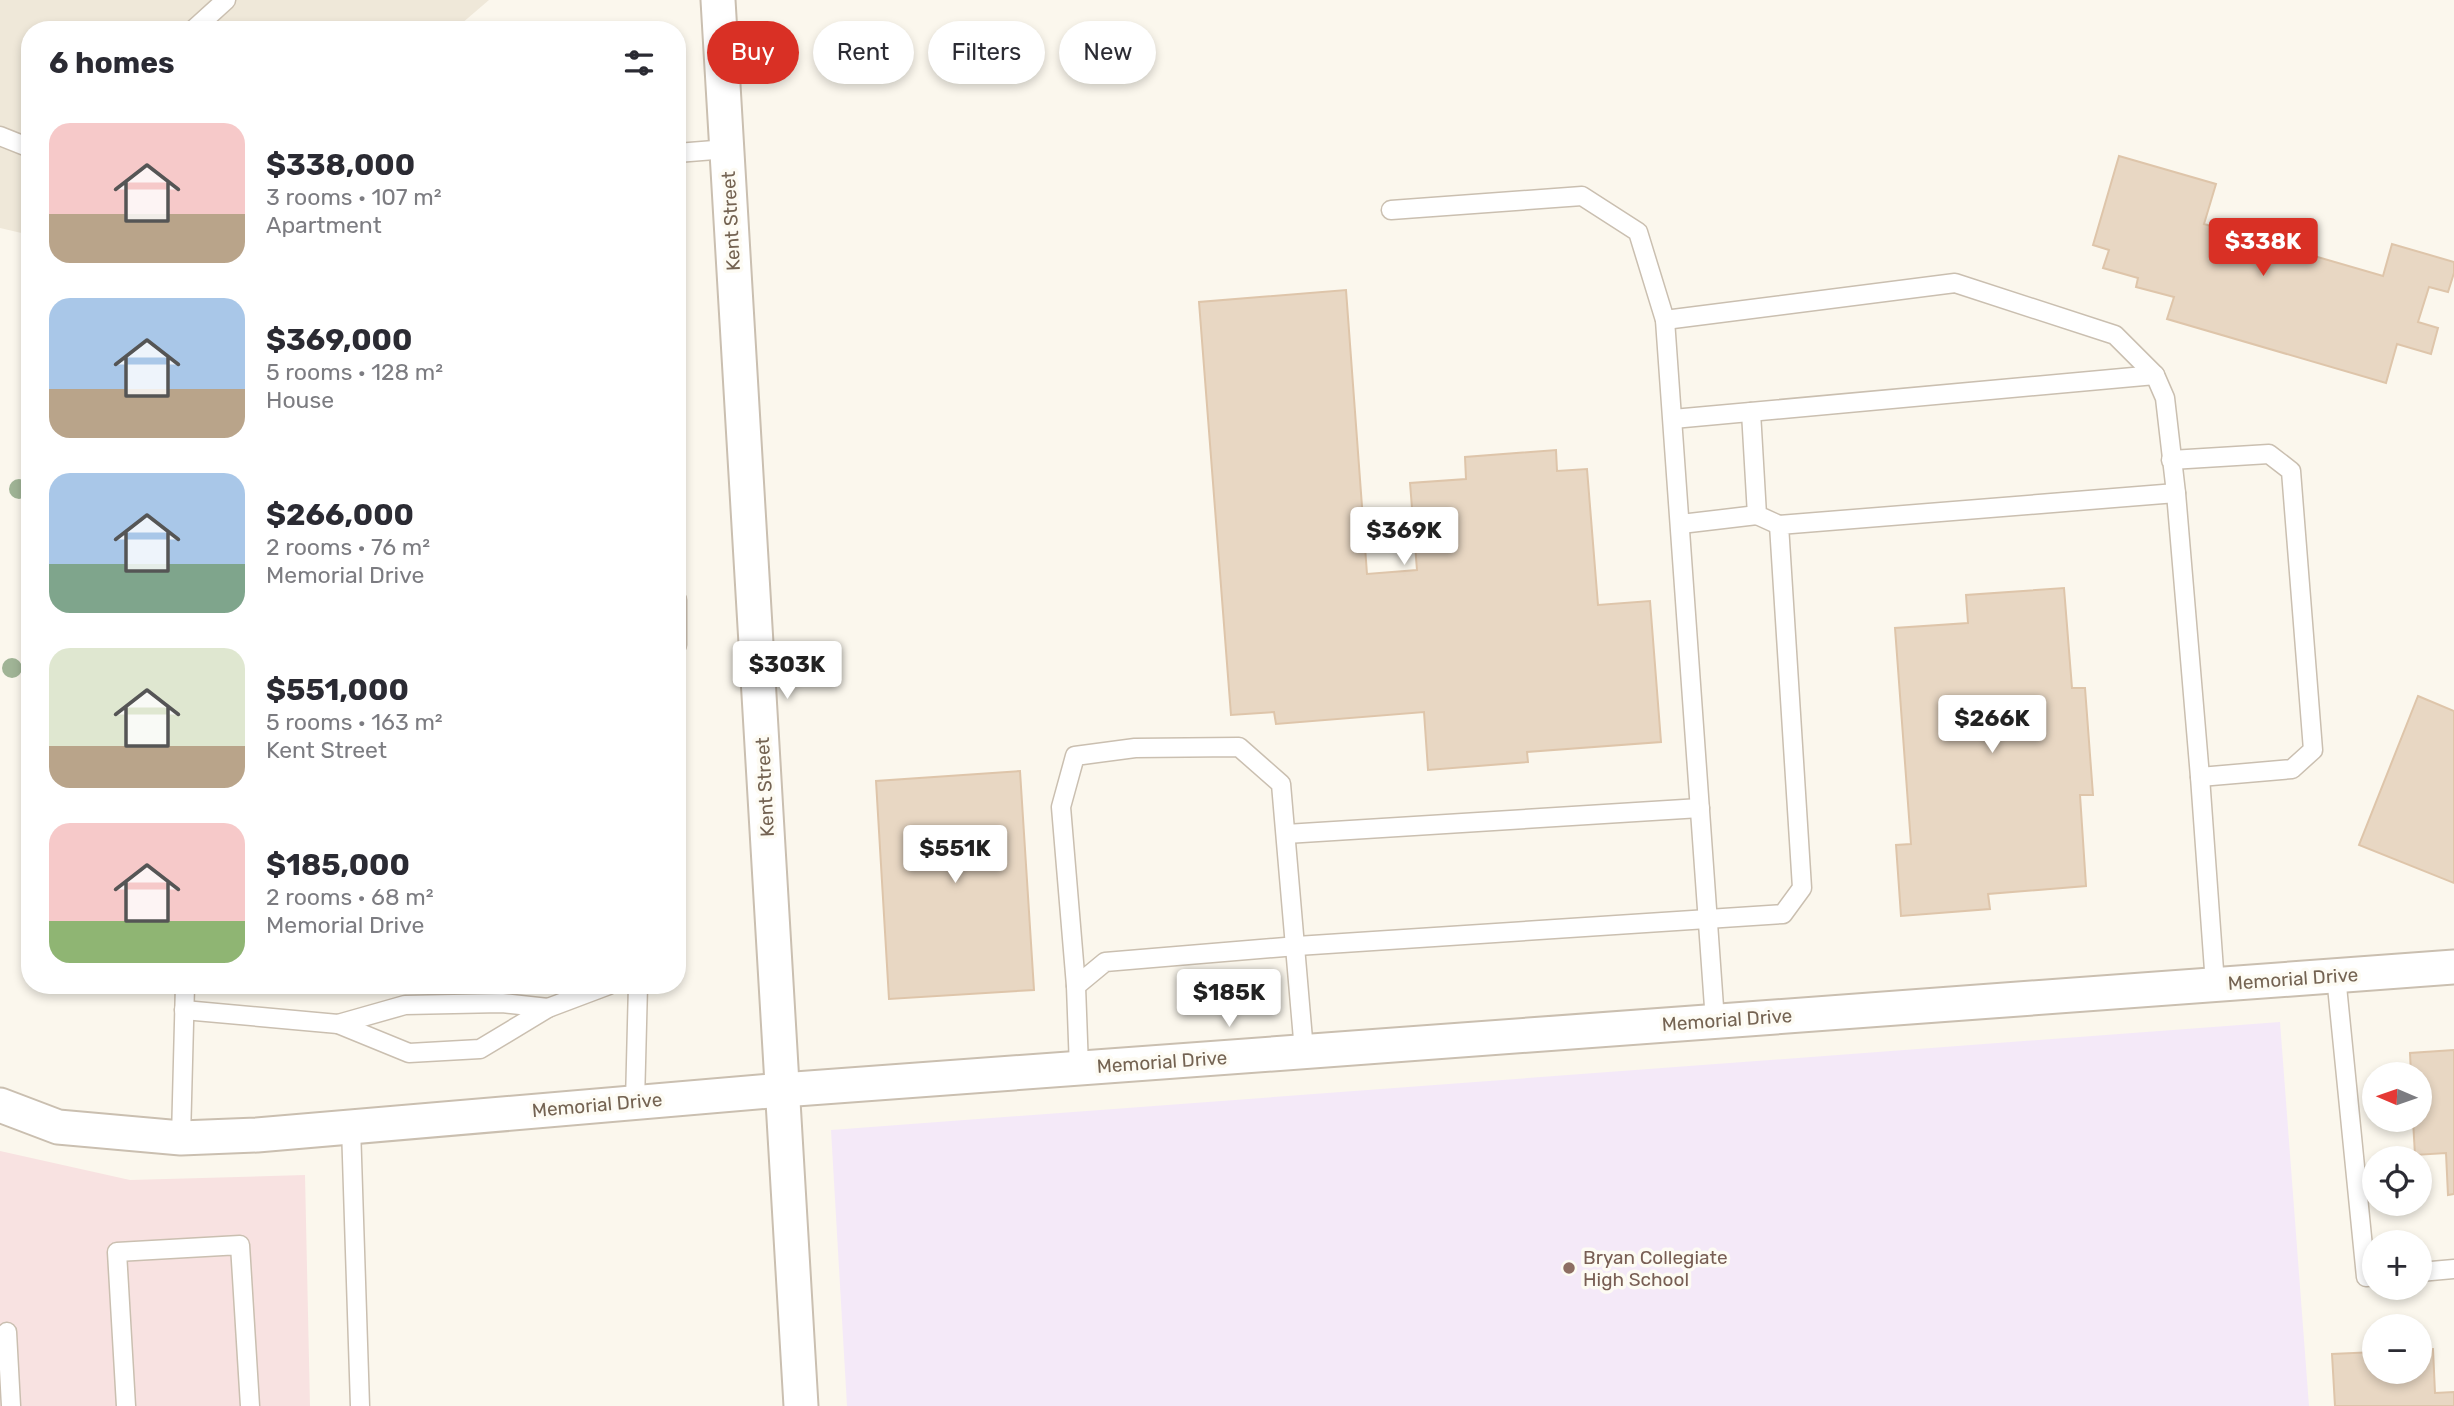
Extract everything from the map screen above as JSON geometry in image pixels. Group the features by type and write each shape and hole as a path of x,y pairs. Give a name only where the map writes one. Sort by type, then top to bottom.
{"street":[{"name":"Kent Street","path":"718,0 801,1406"},
{"name":"Memorial Drive","path":"0,1105 58,1127 181,1138 351,1127 782,1090 2454,967"}],"lane":[{"path":"203,21 226,0"},
{"path":"0,136 21,144"},
{"path":"686,152 727,149"},
{"path":"1391,210 1582,196 1638,232 1665,320 1715,1021"},
{"path":"1665,320 1955,283 2115,335 2155,374 2165,398 2176,493 2215,984"},
{"path":"1673,419 2155,374"},
{"path":"1751,412 1757,515"},
{"path":"2171,460 2269,454 2291,471 2313,750 2292,769 2200,778"},
{"path":"1681,524 1757,515 1779,525 2176,493"},
{"path":"1076,986 1105,962 1297,946 1783,914 1802,888 1779,525"},
{"path":"1079,1068 1076,986 1061,807 1075,756 1135,748 1239,747 1281,784 1304,1051"},
{"path":"1286,834 1700,808"},
{"path":"2336,975 2362,1237"},
{"path":"181,1138 185,994"},
{"path":"184,1010 338,1024 409,1053 480,1049 548,1008 586,994"},
{"path":"635,1102 638,994"},
{"path":"338,1024 405,1005 502,1003 548,1008"},
{"path":"351,1127 360,1406"},
{"path":"126,1406 117,1252 240,1245 250,1406"},
{"path":"2432,1271 2454,1269"},
{"path":"6,1332 5,1373 11,1406"}],"shaded area":[{"path":"0,0 489,0 464,21 21,21 21,233 0,228"},
{"name":"Bryan Collegiate High School","path":"2280,1022 2309,1406 847,1406 831,1130"},
{"path":"0,1151 130,1180 305,1175 310,1406 0,1406"}],"building":[{"path":"2119,156 2216,184 2204,224 2383,276 2392,244 2454,262 2454,273 2448,292 2429,287 2418,322 2438,328 2431,354 2397,344 2386,383 2167,319 2174,297 2136,287 2138,278 2103,268 2109,250 2093,245"},
{"path":"1346,290 1367,574 1417,570 1410,483 1466,479 1465,457 1556,450 1557,471 1587,469 1598,605 1650,601 1661,742 1527,752 1528,762 1428,770 1424,712 1276,724 1274,712 1231,715 1199,302"},
{"path":"2064,588 2072,688 2085,688 2093,795 2080,795 2086,886 1988,894 1990,909 1901,916 1896,845 1911,844 1895,628 1968,623 1966,595"},
{"path":"2418,696 2454,711 2454,883 2359,845"},
{"path":"1020,771 1034,990 889,999 876,781"},
{"path":"2454,1050 2454,1194 2448,1195 2446,1153 2432,1154 2432,1146 2414,1146 2414,1132 2432,1132 2432,1062 2410,1062 2410,1053"},
{"path":"2432,1349 2435,1393 2454,1392 2454,1406 2335,1406 2332,1354 2362,1353 2362,1384 2432,1384"}],"place":[{"name":"Bryan Collegiate High School","path":"1569,1268"}]}
